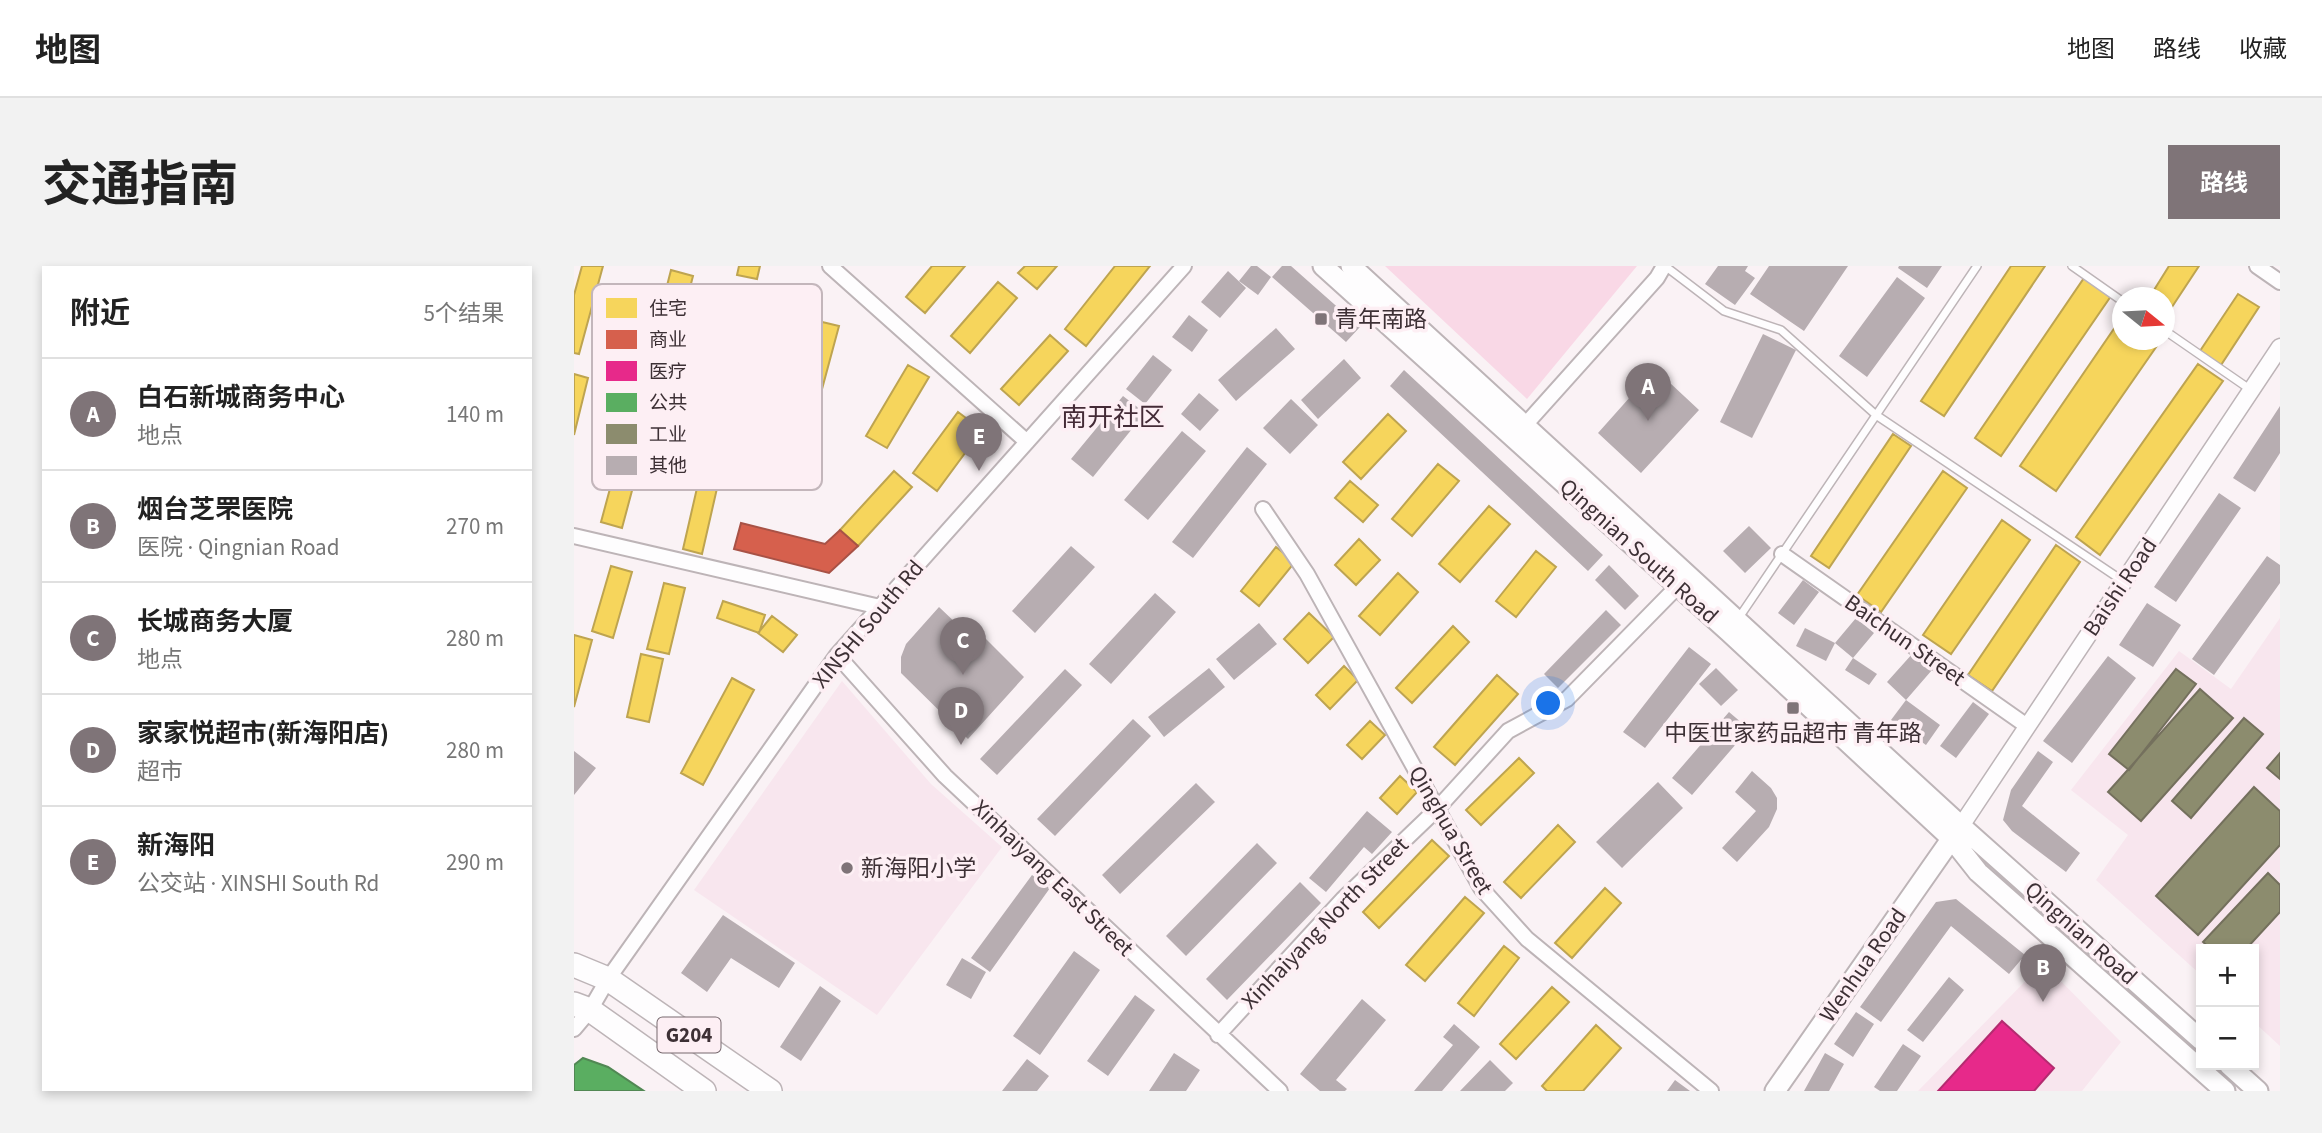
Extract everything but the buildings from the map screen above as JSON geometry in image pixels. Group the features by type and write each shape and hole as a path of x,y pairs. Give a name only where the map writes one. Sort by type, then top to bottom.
{"highway":[{"name":"G204","path":"574,965 608,979 770,1091"},
{"name":"G204","path":"582,1007 704,1091"}],"main road":[{"name":"Qingnian South Road","path":"1323,266 1678,586 1733,626"},
{"name":"Qingnian South Road","path":"1351,266 1525,425 1733,626 1956,832"},
{"name":"Qingnian Road","path":"1956,832 2196,1036"},
{"name":"Qingnian Road","path":"1956,832 1978,872 2224,1091"},
{"name":"Wenhua Road","path":"1775,1091 1956,832"},
{"path":"2235,1070 2258,1091"}],"street":[{"path":"830,266 1027,442"},
{"name":"XINSHI South Rd","path":"574,1029 582,1007 608,979 836,655 1184,266"},
{"path":"1525,425 1665,266"},
{"path":"2257,266 2280,282"},
{"name":"Baishi Road","path":"1956,832 2280,347"},
{"name":"Qinghua Street","path":"1263,509 1307,574 1481,888 1527,939 1711,1091"},
{"path":"574,536 880,607"},
{"name":"Baichun Street","path":"1782,554 2028,726"},
{"name":"Xinhaiyang North Street","path":"1218,1035 1343,899 1437,809 1508,731 1567,699 1678,586"},
{"name":"Xinhaiyang East Street","path":"836,655 945,776 1280,1091"}],"lane":[{"path":"1665,266 1724,310 1781,330 1876,415 2124,581"},
{"path":"1733,626 1977,266"},
{"path":"2072,266 2112,293"},
{"path":"2175,337 2252,390"}],"shaded area":[{"path":"1385,266 1637,266 1527,399"},
{"path":"2280,618 2280,1046 2259,1027 2259,944 2196,944 2196,970 2096,880 2128,835 2071,790 2179,651 2231,689"},
{"name":"新海阳小学","path":"842,681 931,784 1002,847 877,1015 694,890"},
{"path":"2043,963 2121,1042 2082,1091 1918,1091"}],"place":[{"name":"青年南路","path":"1321,319"},
{"name":"白石新城商务中心","path":"1648,421"},
{"name":"新海阳","path":"979,471"},
{"name":"长城商务大厦","path":"963,675"},
{"name":"中医世家药品超市 青年路","path":"1793,708"},
{"name":"家家悦超市(新海阳店)","path":"961,745"},
{"name":"新海阳小学","path":"847,868"},
{"name":"烟台芝罘医院","path":"2043,1002"}],"district":[{"name":"南开社区","path":"1113,417"}]}
